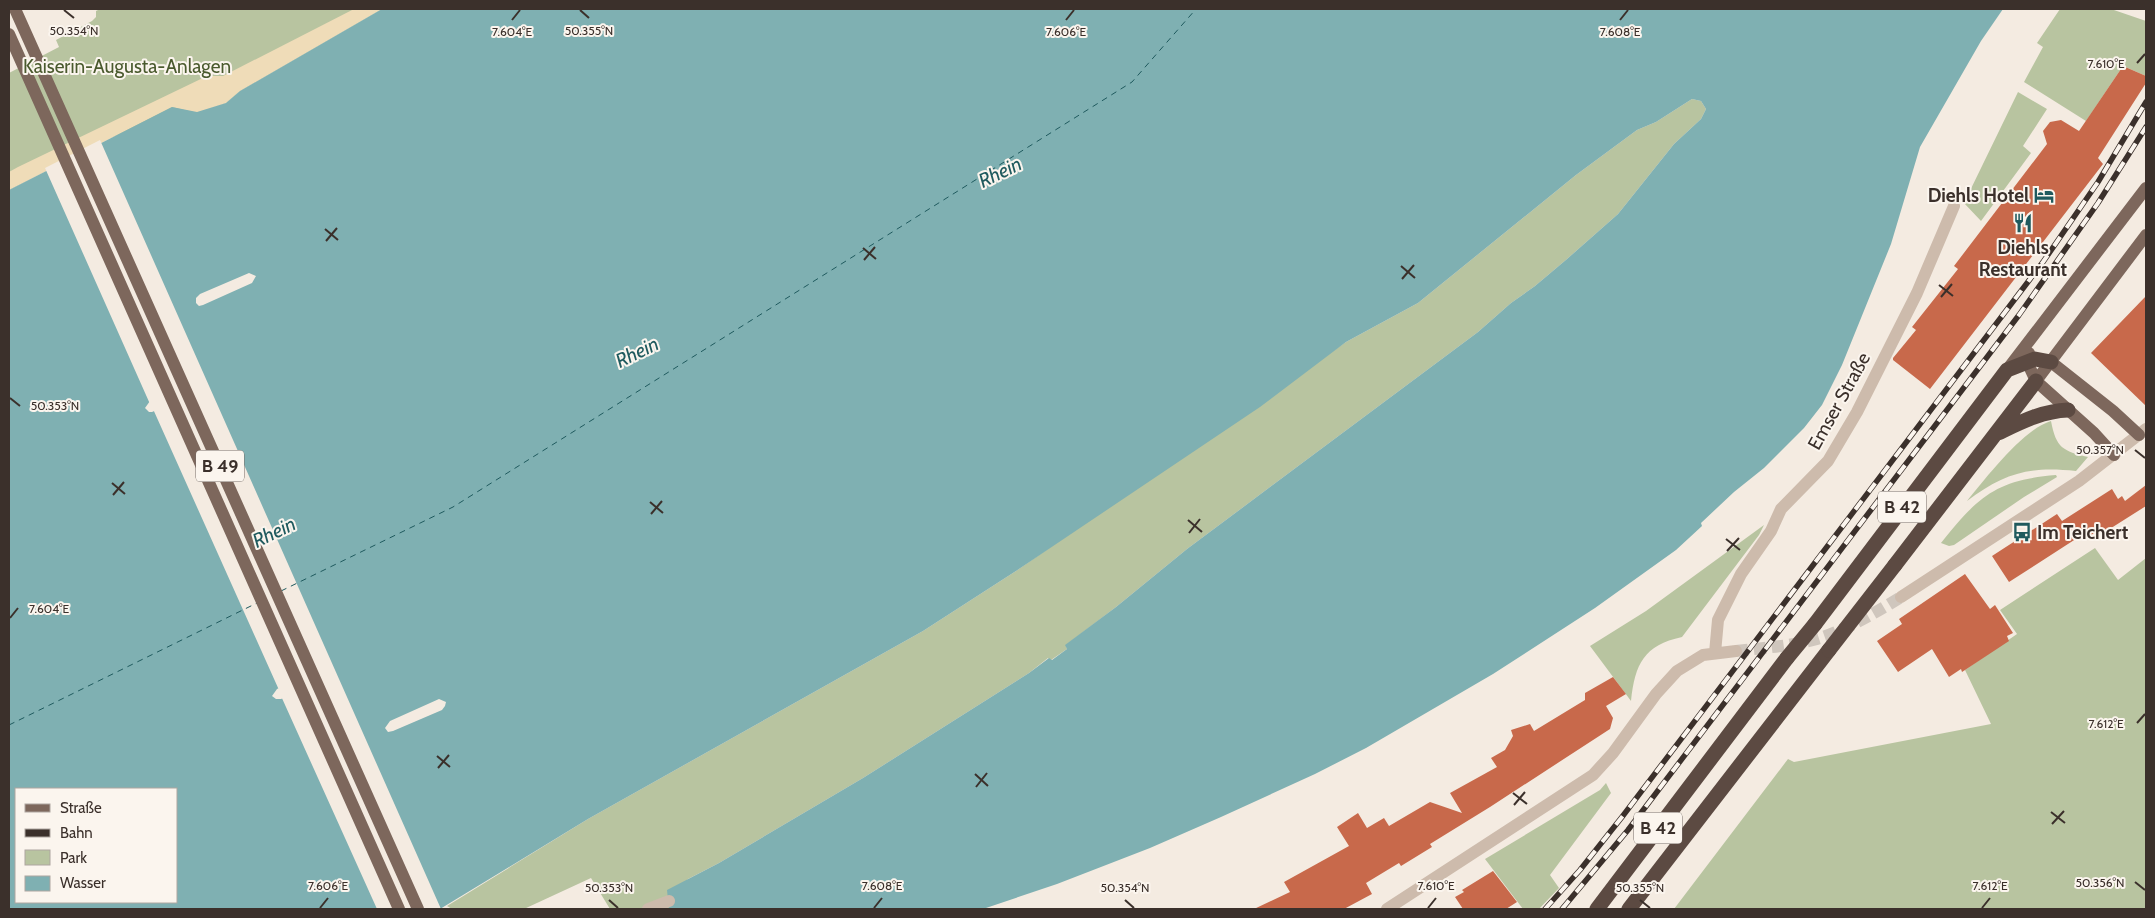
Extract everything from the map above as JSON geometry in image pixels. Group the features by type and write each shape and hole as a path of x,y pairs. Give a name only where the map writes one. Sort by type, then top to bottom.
{"highway":[{"path":"2007,370 2029,361 2041,359 2051,362"},
{"name":"B 42","path":"1597,909 2007,370"},
{"name":"B 42","path":"1629,909 2036,381"},
{"name":"B 42","path":"1996,433 2039,414 2054,410 2068,410"}],"main road":[{"name":"B 49","path":"14,9 418,909"},
{"name":"B 49","path":"9,34 399,909"},
{"name":"B 42","path":"2007,370 2146,188"},
{"name":"B 42","path":"2036,381 2146,235"},
{"path":"2030,340 2029,361 2031,372 2036,381 2114,455"},
{"path":"2051,362 2144,435"}],"street":[{"name":"Emser Straße","path":"1715,653 1718,620 1741,574 1771,531 1781,509 1828,461 1852,420 1897,337 1954,206"},
{"path":"1901,597 2079,482 2144,435"},
{"path":"1387,909 1593,775 1613,753 1656,694 1677,671 1693,660 1715,653 1736,651"},
{"path":"648,909 669,901"}],"green space":[{"name":"Kaiserin-Augusta-Anlagen","path":"100,9 382,9 240,91 226,103 109,138 9,190 9,73 59,47 56,40 92,21 96,17 96,11"},
{"path":"2060,9 2111,9 2146,21 2146,76 2123,66 2086,121 2024,82 2043,47 2037,43"},
{"path":"2018,92 2047,109 2023,146 2031,153 1981,221 1964,203"},
{"path":"1692,99 1701,101 1706,109 1701,119 1674,144 1618,214 1535,286 1511,303 1478,332 1187,549 1066,645 1067,649 1051,660 1048,658 1029,673 863,778 719,863 688,879 669,901 670,909 610,909 591,878 524,909 452,909 447,906 588,819 923,631 1016,571 1346,342 1418,303 1576,175 1637,130 1656,122"},
{"path":"2051,421 2055,437 2062,447 2072,453 2088,457 2076,471 2044,470 2018,474 1993,484 1967,501 2017,444 2040,426"},
{"path":"2056,475 2057,477 1954,545 1949,546 1941,543 1966,514 1990,494 2018,481"},
{"path":"1764,525 1759,535 1682,637 1659,645 1644,658 1635,677 1631,701 1590,646 1646,611"},
{"path":"2095,548 2118,580 2146,558 2146,909 1674,909 1788,759 1794,762 1991,724 1965,670 2017,634 2000,610"},
{"path":"1606,783 1611,793 1550,875 1559,888 1539,909 1523,909 1485,859 1600,790"}],"sand":[{"path":"354,9 382,9 240,91 226,103 197,113 172,107 9,190 9,172 18,167 207,76 223,76"}],"water":[{"name":"Rhein","path":"382,9 2003,9 1981,41 1920,147 1891,244 1842,365 1822,405 1804,428 1764,468 1734,492 1676,550 1595,608 1493,674 1366,748 1315,774 1150,848 1057,884 983,909 669,909 667,890 719,863 863,778 1029,673 1049,658 1052,660 1067,649 1065,645 1116,607 1187,549 1478,332 1567,259 1618,214 1674,144 1701,119 1706,109 1701,101 1692,99 1656,122 1637,130 1576,175 1418,303 1346,342 1260,407 1016,571 923,631 588,819 440,909 9,909 9,190 172,107 197,112 226,103 240,91","holes":["249,273 256,276 252,283 203,305 199,306 196,303 196,298 200,294","203,380 206,387 202,390 152,412 145,408 150,401","327,666 334,669 331,676 281,699 276,699 272,696 277,689","439,699 446,702 442,710 388,732 385,728 390,721"]}],"pier":[{"path":"100,140 441,909 377,909 281,696 330,674 331,670 327,669 279,690 153,409 201,388 204,383 200,382 150,404 45,168"}],"building":[{"name":"Diehls Hotel","path":"2123,66 2146,76 2146,83 2098,158 2103,164 1930,389 1893,360 1893,358 1916,330 1912,327 1958,269 1954,266 2047,144 2043,131 2050,122 2061,120 2079,131"},
{"path":"2146,296 2146,406 2091,353"},
{"path":"2146,485 2146,506 2097,537 2094,533 2088,537 2085,533 2009,582 1992,556 2057,514 2062,521 2112,489 2118,499 2122,496 2125,501"},
{"path":"1965,574 1990,609 1995,605 2013,633 2007,636 2009,641 1962,672 1961,669 1949,677 1932,649 1898,672 1877,641 1902,624 1899,619"},
{"path":"1613,677 1626,694 1606,706 1613,718 1610,729 1430,844 1432,847 1401,866 1399,863 1366,883 1372,894 1344,909 1254,909 1290,892 1284,882 1349,846 1337,827 1358,813 1367,828 1384,818 1389,826 1430,802 1462,813 1450,793 1497,767 1491,758 1505,750 1513,736 1511,730 1530,724 1534,731 1585,700 1585,693"},
{"path":"1493,871 1517,902 1506,909 1463,909 1455,897 1464,892 1462,890"}],"ferry route":[{"path":"281,591 453,507 1132,82 1196,9"},
{"path":"9,725 257,603"}],"tunnel":[{"path":"1736,651 1787,645 1817,639 1849,626 1901,597"}],"railway":[{"path":"1545,909 1580,870 1622,817 2043,262 2098,182 2146,102"},
{"path":"1562,909 1628,830 2019,315 2098,203 2146,127"}],"place":[{"name":"Diehls Hotel","path":"2044,195"},
{"name":"Diehls Restaurant","path":"2023,223"},
{"name":"Im Teichert","path":"2022,532"}]}
